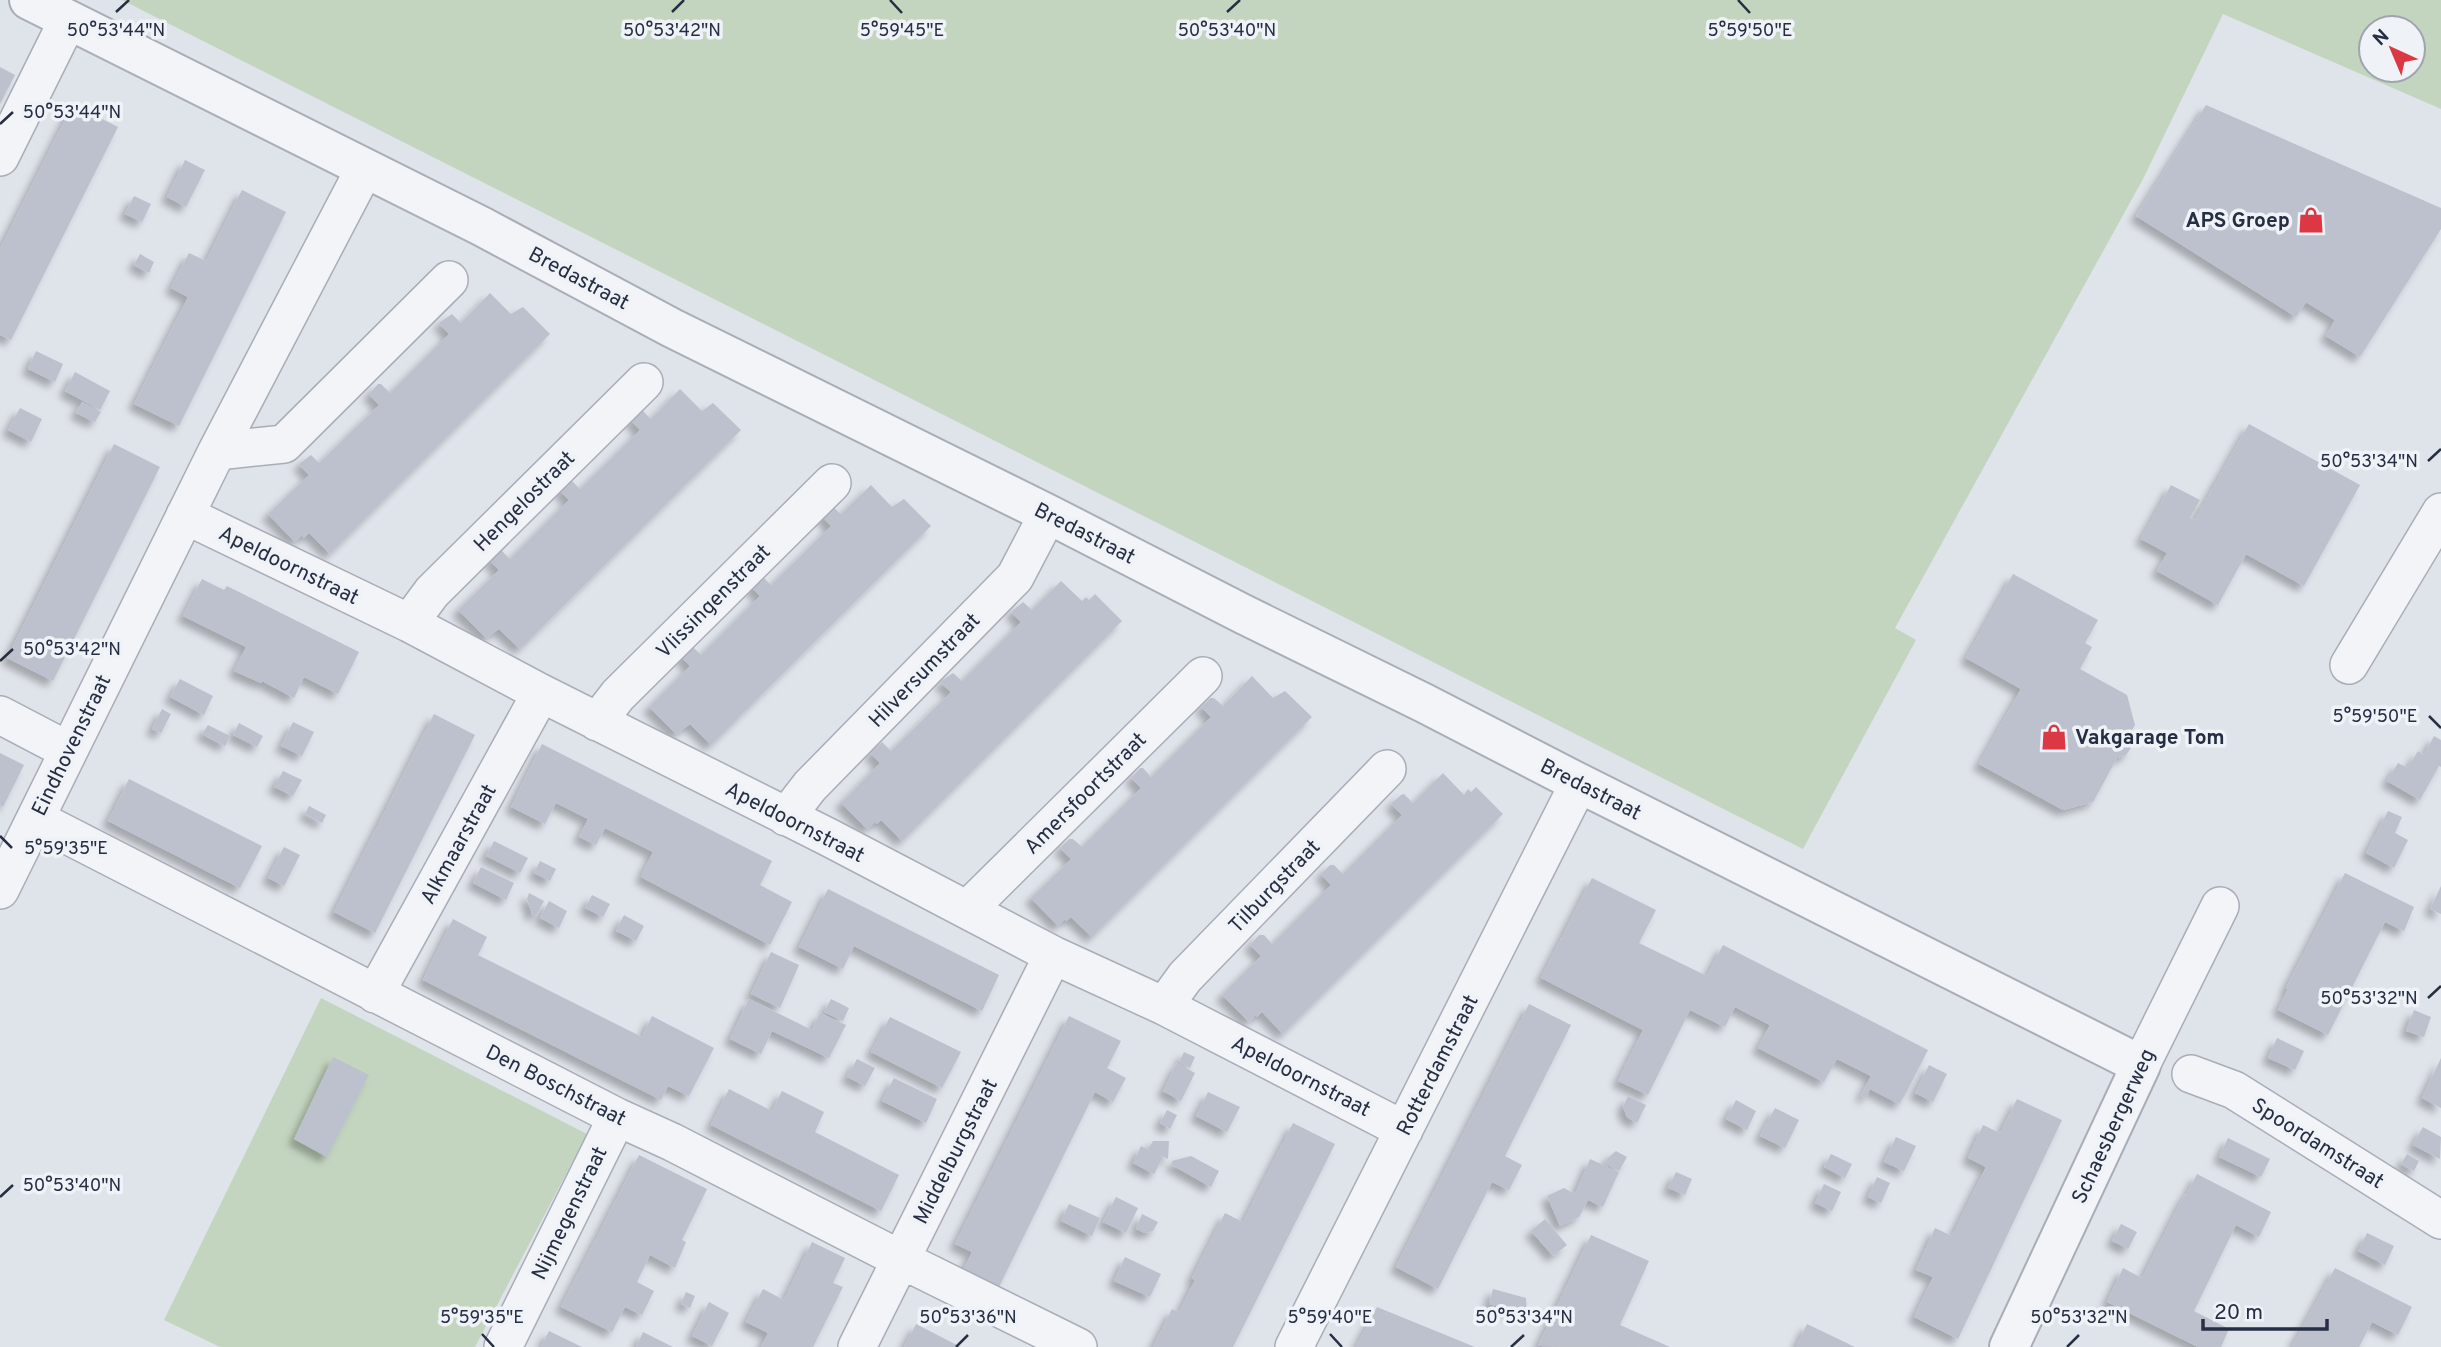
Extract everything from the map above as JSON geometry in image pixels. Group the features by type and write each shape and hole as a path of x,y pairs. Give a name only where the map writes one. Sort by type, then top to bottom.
{"street":[{"name":"Bredastraat","path":"29,0 481,226 672,328 1048,514 2141,1065"},
{"path":"0,157 68,20"},
{"name":"Eindhovenstraat","path":"0,890 217,451 365,167"},
{"path":"217,451 284,444 449,280"},
{"name":"Hengelostraat","path":"409,623 432,592 644,382"},
{"name":"Vlissingenstraat","path":"597,722 618,695 832,483"},
{"path":"2349,664 2441,512"},
{"name":"Hilversumstraat","path":"786,817 810,786 1015,577 1048,514"},
{"name":"Apeldoornstraat","path":"185,515 409,623 541,694 1053,955 1164,1006 1404,1130"},
{"name":"Amersfoortstraat","path":"967,910 1203,676"},
{"name":"Alkmaarstraat","path":"375,994 541,694"},
{"path":"0,715 67,750"},
{"name":"Tilburgstraat","path":"1164,1006 1185,977 1387,769"},
{"name":"Rotterdamstraat","path":"1294,1347 1579,783"},
{"name":"Den Boschstraat","path":"36,819 617,1117 673,1142 1078,1347"},
{"name":"Schaesbergerweg","path":"2009,1347 2141,1065 2220,906"},
{"name":"Middelburgstraat","path":"857,1347 1053,955"},
{"name":"Spoordamstraat","path":"2191,1074 2234,1090 2441,1220"},
{"name":"Nijmegenstraat","path":"503,1347 617,1117"}],"green space":[{"path":"122,0 2441,0 2441,109 2384,84 2427,84 2427,14 2357,14 2357,72 2223,14 2143,179 1895,628 1916,640 1803,849"},
{"path":"321,998 587,1134 475,1347 220,1347 164,1320"}],"building":[{"path":"0,67 15,75 0,104"},
{"path":"73,104 118,127 11,340 0,335 0,249"},
{"path":"2206,105 2441,208 2441,229 2360,357 2326,336 2335,320 2306,302 2296,317 2136,216"},
{"path":"185,160 205,170 186,207 167,197"},
{"path":"242,190 286,212 179,426 134,404 188,297 171,288 189,253 206,261"},
{"path":"134,196 151,204 142,222 125,214"},
{"path":"140,254 154,262 149,273 134,265"},
{"path":"490,293 511,314 523,307 550,334 330,554 309,533 304,538 302,535 295,542 268,514 309,475 299,464 311,455 319,463 379,405 369,394 378,384 390,393 449,334 439,323 452,314 461,323"},
{"path":"36,351 63,364 55,382 28,369"},
{"path":"75,372 110,391 100,410 65,391"},
{"path":"680,389 702,411 713,403 741,430 520,649 499,629 486,638 458,610 499,570 489,560 501,550 510,559 569,500 559,490 571,480 580,489 640,430 630,419 642,410 651,419"},
{"path":"82,402 101,412 95,422 76,413"},
{"path":"20,408 42,419 31,442 8,430"},
{"path":"2249,424 2360,485 2304,586 2246,554 2218,605 2157,571 2167,553 2141,539 2171,485 2200,500 2190,518 2195,520"},
{"path":"114,444 160,467 53,681 7,658"},
{"path":"871,485 892,507 904,499 931,526 711,745 690,724 676,734 649,707 690,666 680,656 692,646 701,655 760,596 750,586 762,576 771,585 831,526 821,515 832,506 841,514"},
{"path":"2013,574 2098,620 2085,643 2092,647 2080,669 2127,695 2135,725 2127,738 2131,748 2126,755 2117,758 2093,802 2063,810 1979,764 2021,689 1966,658"},
{"path":"202,579 224,590 227,586 359,652 338,694 304,677 294,698 262,681 261,683 234,671 246,647 183,616"},
{"path":"1061,581 1082,601 1086,597 1089,600 1095,594 1122,621 902,841 881,820 867,829 841,803 880,763 870,753 882,742 891,751 951,692 940,682 953,673 962,681 1021,622 1011,612 1023,602 1032,610"},
{"path":"1252,676 1273,698 1285,691 1312,717 1092,937 1071,917 1058,926 1031,898 1071,859 1060,848 1069,839 1082,847 1141,788 1131,778 1140,768 1151,777 1211,717 1201,707 1210,698 1223,706"},
{"path":"180,679 213,696 204,715 170,697"},
{"path":"162,709 171,714 161,733 152,729"},
{"path":"434,714 475,735 375,933 334,912"},
{"path":"293,722 314,732 302,756 281,746"},
{"path":"239,723 263,736 257,747 233,735"},
{"path":"208,725 230,736 225,746 202,734"},
{"path":"2434,736 2441,740 2441,767 2439,766 2420,800 2387,781 2398,763 2408,768 2418,751 2424,755"},
{"path":"542,744 772,861 760,885 792,902 770,945 641,877 653,852 605,828 596,845 579,837 588,819 556,803 545,824 511,807"},
{"path":"0,753 24,765 3,807 0,805"},
{"path":"283,771 302,780 293,796 274,787"},
{"path":"1443,773 1464,795 1468,789 1471,792 1476,787 1503,814 1283,1034 1262,1012 1249,1022 1222,995 1261,956 1250,945 1259,935 1264,935 1272,944 1331,885 1321,874 1330,865 1334,865 1343,874 1402,815 1391,804 1404,794 1413,803"},
{"path":"129,779 262,846 240,888 108,821"},
{"path":"309,806 326,815 322,823 305,814"},
{"path":"2388,811 2402,817 2395,833 2408,840 2394,868 2366,853"},
{"path":"494,841 528,858 520,873 486,856"},
{"path":"284,847 300,855 284,886 268,878"},
{"path":"540,861 556,869 550,881 534,873"},
{"path":"481,867 514,883 506,900 473,883"},
{"path":"2345,873 2414,907 2404,931 2385,922 2328,1035 2278,1010 2288,989 2286,988"},
{"path":"1592,878 1656,910 1639,943 1707,976 1723,945 1928,1050 1899,1104 1870,1089 1866,1098 1861,1095 1871,1076 1837,1059 1824,1082 1758,1048 1770,1025 1735,1007 1725,1027 1690,1010 1648,1095 1618,1081 1643,1030 1541,978"},
{"path":"2441,886 2441,914 2430,909"},
{"path":"828,889 999,975 982,1011 854,946 843,969 799,947"},
{"path":"529,893 544,901 536,916 532,914 527,899"},
{"path":"592,895 610,904 603,917 585,908"},
{"path":"549,901 567,911 559,928 540,918"},
{"path":"624,915 644,926 636,941 616,931"},
{"path":"453,919 487,937 478,955 642,1037 652,1016 714,1048 689,1096 668,1086 661,1100 423,980"},
{"path":"771,952 799,965 780,1008 751,994"},
{"path":"749,999 812,1030 820,1013 846,1025 829,1058 772,1031 761,1054 730,1039"},
{"path":"831,999 849,1008 843,1021 824,1012"},
{"path":"1529,1004 1571,1025 1505,1156 1522,1165 1509,1190 1492,1182 1438,1289 1396,1267"},
{"path":"2414,1010 2431,1017 2424,1037 2406,1031"},
{"path":"1069,1016 1121,1041 1107,1068 1126,1078 1113,1102 1095,1092 997,1291 962,1273 972,1252 955,1244"},
{"path":"890,1017 961,1052 942,1088 871,1052"},
{"path":"2277,1038 2304,1051 2295,1070 2268,1058"},
{"path":"1184,1052 1195,1057 1190,1068 1179,1062"},
{"path":"333,1057 369,1075 327,1157 294,1139"},
{"path":"2441,1058 2441,1108 2422,1098"},
{"path":"857,1059 875,1068 865,1086 847,1077"},
{"path":"1177,1063 1195,1073 1181,1101 1163,1091"},
{"path":"1929,1065 1947,1074 1933,1102 1915,1093"},
{"path":"894,1078 937,1099 926,1123 882,1101"},
{"path":"729,1089 772,1111 782,1091 824,1112 815,1132 899,1175 881,1211 711,1125"},
{"path":"1208,1092 1240,1107 1227,1132 1196,1116"},
{"path":"1628,1096 1646,1105 1637,1123 1627,1117 1623,1107"},
{"path":"2017,1099 2062,1120 1958,1339 1914,1317 1933,1277 1916,1270 1935,1228 1952,1236 1986,1167 1968,1158 1983,1125 2000,1133"},
{"path":"1736,1100 1756,1111 1747,1130 1726,1119"},
{"path":"1775,1108 1799,1120 1785,1148 1760,1136"},
{"path":"1167,1110 1177,1115 1170,1129 1160,1123"},
{"path":"1293,1123 1335,1144 1233,1347 1153,1347 1172,1309 1179,1312 1195,1280 1192,1278 1225,1213 1243,1222"},
{"path":"2423,1127 2441,1137 2440,1159 2413,1145"},
{"path":"1896,1137 1916,1146 1904,1171 1884,1162"},
{"path":"2228,1138 2270,1159 2261,1177 2219,1157"},
{"path":"1153,1141 1169,1141 1168,1159 1148,1149"},
{"path":"1141,1146 1163,1157 1154,1174 1133,1163"},
{"path":"1616,1151 1627,1157 1619,1171 1605,1164"},
{"path":"1831,1154 1852,1164 1845,1178 1824,1167"},
{"path":"2407,1154 2419,1161 2414,1171 2401,1164"},
{"path":"639,1155 707,1189 682,1240 686,1242 675,1268 650,1255 637,1282 654,1291 642,1315 625,1307 612,1332 561,1307"},
{"path":"1191,1156 1219,1171 1211,1187 1172,1165 1172,1161"},
{"path":"1590,1159 1619,1172 1603,1207 1588,1200 1579,1217 1560,1226 1547,1196 1564,1188 1575,1194"},
{"path":"1676,1172 1692,1179 1685,1195 1668,1188"},
{"path":"2197,1174 2271,1212 2259,1237 2236,1225 2194,1311 2229,1329 2221,1347 2198,1347 2107,1302 2123,1268 2142,1278"},
{"path":"1877,1177 1890,1183 1881,1203 1868,1197"},
{"path":"1824,1184 1841,1192 1832,1211 1815,1203"},
{"path":"1116,1197 1138,1208 1126,1233 1103,1222"},
{"path":"1069,1204 1100,1218 1092,1236 1061,1221"},
{"path":"1142,1214 1158,1222 1153,1231 1145,1233 1136,1229"},
{"path":"1545,1219 1567,1245 1553,1256 1531,1231"},
{"path":"2121,1224 2137,1232 2128,1249 2112,1241"},
{"path":"2367,1233 2394,1246 2385,1265 2358,1251"},
{"path":"1591,1235 1649,1261 1620,1325 1670,1347 1538,1346"},
{"path":"812,1242 845,1258 833,1283 843,1287 813,1347 761,1347 768,1333 746,1322 763,1289 784,1300"},
{"path":"1125,1257 1161,1274 1150,1297 1114,1281"},
{"path":"2335,1268 2412,1307 2398,1335 2372,1322 2359,1347 2292,1347"},
{"path":"1493,1289 1526,1298 1527,1315 1489,1304"},
{"path":"686,1292 695,1296 690,1308 681,1304"},
{"path":"709,1302 729,1313 712,1346 692,1336"},
{"path":"1377,1307 1475,1347 1356,1347"},
{"path":"916,1324 949,1341 961,1347 904,1347"},
{"path":"1807,1324 1855,1347 1796,1347"},
{"path":"549,1331 582,1347 541,1347"},
{"path":"643,1332 673,1347 636,1347"}],"place":[{"name":"APS Groep","path":"2311,220"},
{"name":"Vakgarage Tom","path":"2054,737"}]}
